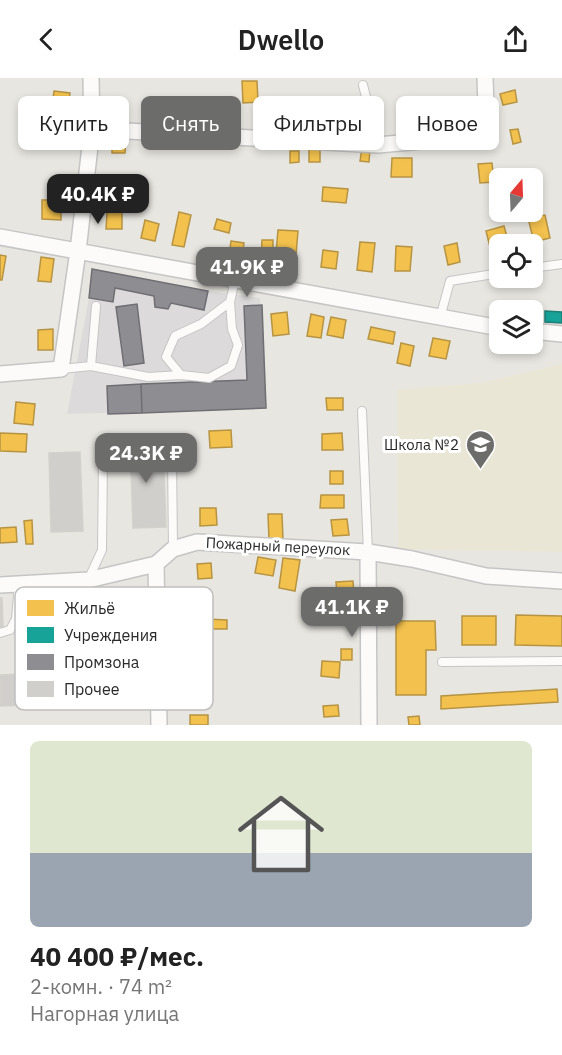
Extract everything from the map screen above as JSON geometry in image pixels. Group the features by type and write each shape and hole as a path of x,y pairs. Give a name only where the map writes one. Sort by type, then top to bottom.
{"street":[{"path":"91,78 91,96"},
{"path":"384,144 487,135 485,78"},
{"path":"129,131 253,138"},
{"path":"0,374 61,369 90,150"},
{"path":"0,237 489,326"},
{"path":"543,332 562,334"},
{"name":"Пожарный переулок","path":"0,585 88,580 156,564 173,549 197,542 368,552 412,559 486,576 562,580"},
{"path":"368,552 369,725"},
{"path":"156,564 156,587"},
{"path":"159,710 159,725"}],"lane":[{"path":"363,85 366,96"},
{"path":"543,267 562,264"},
{"path":"440,318 450,281 489,275"},
{"path":"61,369 91,366 148,377 181,375 209,378 231,366 238,345 232,329 230,302 235,279"},
{"path":"181,375 166,357 175,336 201,324 230,302"},
{"path":"91,366 96,306"},
{"path":"362,411 368,552"},
{"path":"172,454 173,549"},
{"path":"88,580 102,550 103,461"},
{"path":"0,633 10,630 15,621"},
{"path":"442,662 562,661"}],"shaded area":[{"path":"92,269 208,291 260,298 266,408 67,414 89,298"},
{"name":"Школа №2","path":"562,364 562,552 398,549 397,390 481,383"}],"building: Жильё":[{"path":"242,81 257,81 258,96 253,96 253,102 243,103"},
{"path":"515,90 517,102 503,105 500,94"},
{"path":"54,91 70,93 70,96 53,96"},
{"path":"518,129 521,142 513,144 510,130"},
{"path":"112,150 125,150 125,153 112,153"},
{"path":"309,150 320,150 320,162 309,162"},
{"path":"362,150 370,150 369,162 360,161"},
{"path":"290,151 299,151 299,162 290,163"},
{"path":"392,158 412,158 412,177 391,177"},
{"path":"492,163 493,168 489,168 489,182 480,183 478,164"},
{"path":"97,183 105,184 105,195 97,194"},
{"path":"323,187 348,189 346,203 322,201"},
{"path":"42,200 61,200 61,220 42,219"},
{"path":"107,212 122,212 122,229 106,229"},
{"path":"179,212 191,215 184,247 172,245"},
{"path":"543,215 545,215 550,238 543,240 543,234 532,234 529,222 543,222"},
{"path":"217,219 231,223 229,233 214,229"},
{"path":"145,220 159,224 155,241 141,238"},
{"path":"504,226 506,234 489,234 489,243 486,231"},
{"path":"278,230 298,231 296,255 276,253"},
{"path":"262,240 273,240 273,259 261,259"},
{"path":"231,241 244,243 242,258 229,256"},
{"path":"360,242 375,243 372,272 357,270"},
{"path":"457,243 460,262 448,265 444,246"},
{"path":"396,246 412,247 410,271 395,271"},
{"path":"323,250 338,252 336,269 321,267"},
{"path":"0,255 6,256 2,280 0,280"},
{"path":"41,257 54,259 51,282 38,281"},
{"path":"287,312 289,334 273,336 271,314"},
{"path":"311,314 324,317 321,338 307,336"},
{"path":"331,317 346,320 343,338 327,335"},
{"path":"371,327 395,332 393,344 368,339"},
{"path":"53,329 53,350 38,350 38,330"},
{"path":"433,338 450,341 446,359 429,356"},
{"path":"401,343 414,346 410,366 397,363"},
{"path":"326,398 343,398 343,410 327,410"},
{"path":"16,402 35,404 33,425 14,423"},
{"path":"231,430 232,447 210,448 209,431"},
{"path":"0,433 27,434 26,452 0,451"},
{"path":"342,433 343,450 322,450 322,434"},
{"path":"330,471 343,471 343,484 330,484"},
{"path":"321,495 344,495 344,508 320,508"},
{"path":"200,508 216,508 217,525 200,526"},
{"path":"268,514 282,514 283,540 269,540"},
{"path":"347,519 349,535 333,536 331,520"},
{"path":"32,520 33,544 26,544 24,521"},
{"path":"16,527 17,542 0,543 0,528"},
{"path":"258,557 276,560 273,576 255,573"},
{"path":"283,558 300,560 295,591 279,588"},
{"path":"211,563 212,578 198,579 197,564"},
{"path":"353,581 354,595 337,596 336,582"},
{"path":"516,615 562,616 562,646 515,645"},
{"path":"462,616 496,616 496,645 462,645"},
{"path":"213,619 227,620 227,629 213,629"},
{"path":"396,621 435,621 436,650 426,650 426,695 396,695"},
{"path":"341,649 352,649 352,660 341,660"},
{"path":"322,661 340,662 339,678 321,676"},
{"path":"557,689 558,702 441,709 441,696"},
{"path":"338,705 339,716 324,717 323,706"},
{"path":"190,715 208,715 208,725 190,725"},
{"path":"419,716 420,725 409,725 408,717"}],"building: Учреждения":[{"path":"545,311 562,312 562,323 545,322"}],"building: Промзона":[{"path":"92,269 208,291 204,310 171,303 168,309 155,307 154,296 115,288 113,302 89,298"},
{"path":"137,304 144,363 124,366 116,307"},
{"path":"262,305 266,408 142,413 141,384 247,380 244,306"},
{"path":"141,384 142,413 108,414 107,386"}],"building: Прочее":[{"path":"163,445 166,527 133,528 131,465 120,466 120,446"},
{"path":"80,452 83,531 51,532 49,453"},
{"path":"0,598 2,598 3,627 0,627"},
{"path":"15,674 15,705 0,706 0,675"}],"place":[{"name":"Школа №2","path":"480,470"}]}
